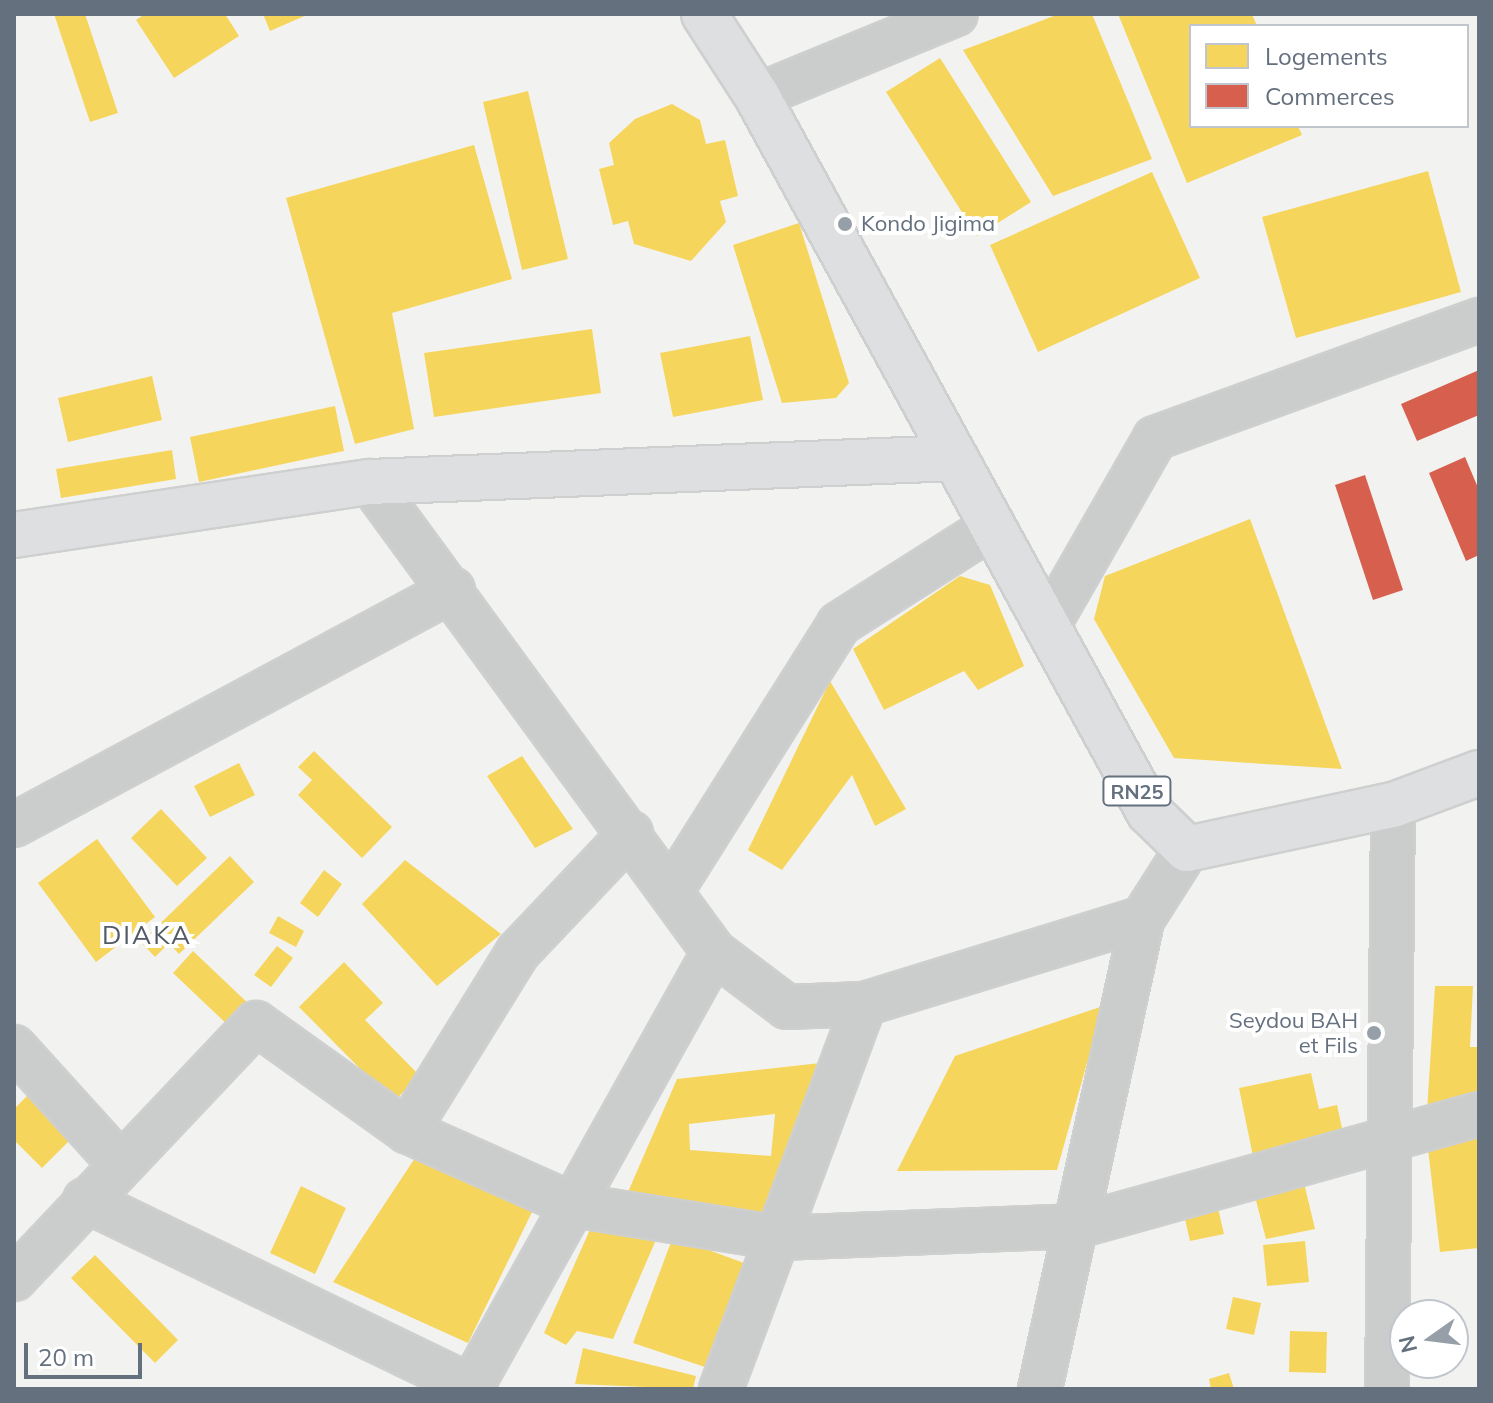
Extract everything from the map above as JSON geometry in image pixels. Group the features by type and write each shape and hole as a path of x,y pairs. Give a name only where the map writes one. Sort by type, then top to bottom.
{"main road":[{"name":"RN25","path":"704,14 757,96 1149,812 1187,849"},
{"path":"14,535 370,482 954,458"},
{"path":"1187,849 1393,805 1479,773"}],"street":[{"path":"757,96 956,14"},
{"path":"1048,625 1155,438 1479,320"},
{"path":"370,482 631,833 714,952 787,1007 864,1004 1143,918"},
{"path":"671,891 839,624 993,526"},
{"path":"14,825 453,590"},
{"path":"1387,1389 1387,1141 1393,805"},
{"path":"407,1131 518,952 631,833"},
{"path":"1040,1389 1143,918 1187,849"},
{"path":"85,1200 472,1388 714,952"},
{"path":"721,1389 780,1238 864,1004"},
{"path":"14,1279 85,1200 256,1023 407,1131 573,1205 780,1238 1078,1226 1479,1114"},
{"path":"14,1047 120,1164"}],"building: Logements":[{"path":"54,14 85,14 118,113 90,122"},
{"path":"145,14 225,14 239,36 174,78 136,20"},
{"path":"263,14 309,14 270,31"},
{"path":"1059,14 1092,14 1152,159 1053,196 963,50"},
{"path":"1118,14 1252,14 1256,24 1189,24 1189,128 1299,128 1302,135 1187,183"},
{"path":"940,58 1031,202 977,236 886,92"},
{"path":"528,91 568,259 522,270 483,102"},
{"path":"672,104 700,120 706,144 725,140 738,196 720,201 726,222 691,261 634,244 628,221 613,225 599,169 614,165 609,143 635,119"},
{"path":"474,145 512,279 392,313 414,429 355,444 286,198"},
{"path":"1428,171 1461,292 1296,338 1262,217"},
{"path":"1152,172 1200,278 1038,352 990,245"},
{"path":"799,223 849,383 836,398 782,403 733,245"},
{"path":"592,329 601,393 434,417 424,353"},
{"path":"750,336 763,400 673,417 660,353"},
{"path":"152,376 162,420 68,442 58,398"},
{"path":"335,406 344,451 199,482 190,437"},
{"path":"172,450 176,479 61,498 56,469"},
{"path":"1250,519 1342,769 1174,758 1094,619 1105,576"},
{"path":"960,576 990,585 1024,666 978,690 964,671 884,710 853,649"},
{"path":"830,681 906,809 875,826 852,775 782,870 748,850"},
{"path":"314,751 392,827 362,858 298,795 312,780 298,767"},
{"path":"522,756 573,829 535,848 487,776"},
{"path":"239,763 255,795 210,817 194,786"},
{"path":"161,809 207,858 177,886 131,838"},
{"path":"97,839 155,917 96,962 38,883"},
{"path":"230,856 254,882 179,954 169,943 155,957 141,942"},
{"path":"405,860 501,934 437,986 362,904"},
{"path":"324,870 342,884 318,917 300,903"},
{"path":"278,916 304,931 296,947 269,933"},
{"path":"277,946 293,958 271,987 254,975"},
{"path":"193,951 252,1007 232,1029 173,973"},
{"path":"344,962 383,1003 365,1020 420,1076 393,1102 299,1007"},
{"path":"1435,986 1473,986 1470,1047 1479,1047 1479,1102 1427,1111"},
{"path":"1103,1006 1057,1170 897,1171 955,1056"},
{"path":"829,1062 774,1215 628,1192 677,1079","holes":["775,1114 771,1156 690,1150 689,1124"]},
{"path":"1311,1073 1319,1109 1337,1105 1345,1142 1254,1161 1239,1088"},
{"path":"28,1095 72,1138 42,1168 14,1140 14,1109"},
{"path":"1479,1134 1479,1248 1440,1252 1427,1140"},
{"path":"415,1158 533,1210 468,1343 333,1282"},
{"path":"1304,1183 1315,1229 1266,1239 1254,1193"},
{"path":"301,1186 346,1208 315,1274 270,1253"},
{"path":"1218,1208 1224,1234 1190,1241 1184,1215"},
{"path":"596,1216 662,1226 613,1339 577,1331 566,1345 544,1333"},
{"path":"673,1237 744,1263 708,1368 633,1343"},
{"path":"1305,1241 1309,1282 1267,1286 1263,1245"},
{"path":"95,1255 178,1340 155,1363 71,1278"},
{"path":"1233,1297 1261,1303 1254,1335 1226,1329"},
{"path":"1290,1331 1327,1332 1326,1373 1289,1372"},
{"path":"583,1348 696,1376 693,1389 575,1384"},
{"path":"1229,1373 1234,1389 1211,1389 1209,1379"}],"building: Commerces":[{"path":"1479,370 1479,415 1417,441 1401,404"},
{"path":"1465,457 1479,490 1479,555 1466,561 1429,473"},
{"path":"1365,475 1403,590 1373,600 1335,485"}],"place":[{"name":"Kondo Jigima","path":"845,224"},
{"name":"Seydou BAH et Fils","path":"1374,1033"}],"district":[{"name":"DIAKA","path":"147,935"}]}
